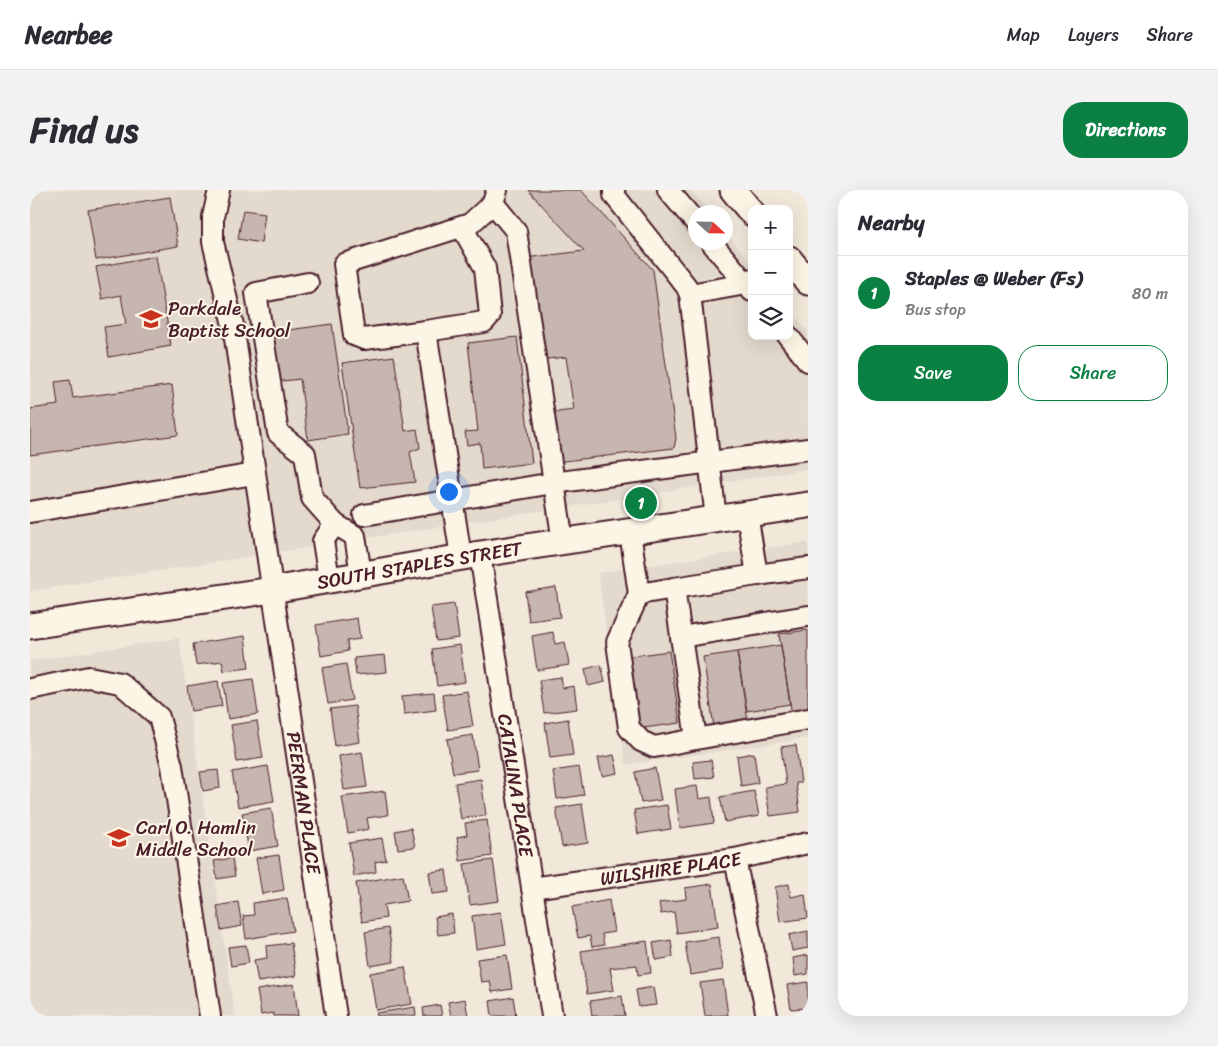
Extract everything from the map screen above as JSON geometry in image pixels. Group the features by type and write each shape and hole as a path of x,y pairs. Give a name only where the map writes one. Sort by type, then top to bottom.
{"main road":[{"path":"733,190 748,208"},
{"path":"793,264 808,282"},
{"name":"SOUTH STAPLES STREET","path":"30,626 272,590 470,555 808,505"}],"street":[{"name":"PEERMAN PLACE","path":"219,190 213,217 213,242 233,326 336,1016"},
{"path":"614,190 614,195 686,286 690,294 716,519"},
{"path":"673,192 688,212"},
{"path":"462,227 485,268 490,315 484,322 364,339 354,335 344,264 470,224 495,197 516,231 563,542"},
{"path":"718,250 748,283"},
{"path":"226,297 308,283"},
{"path":"690,294 748,285"},
{"path":"256,293 278,432 306,454 312,498 335,524 355,536 361,574"},
{"name":"CATALINA PLACE","path":"426,331 452,500 470,555 532,888 552,1016"},
{"path":"791,340 808,361"},
{"path":"364,515 553,483 808,448"},
{"path":"30,512 254,474"},
{"path":"747,514 757,575"},
{"path":"329,580 323,541 335,524"},
{"path":"630,532 639,594 617,642 629,728 641,741 654,746 808,719"},
{"path":"639,594 808,568"},
{"path":"674,588 696,739"},
{"path":"681,637 808,616"},
{"path":"30,689 89,677 120,683 159,717 172,766 210,1016"},
{"name":"WILSHIRE PLACE","path":"532,888 736,859 808,843"},
{"path":"736,859 766,1016"}],"shaded area":[{"path":"30,190 691,190 704,205 688,205 688,250 733,250 733,241 748,259 748,340 793,340 793,314 808,332 808,469 30,591"},
{"path":"808,542 808,738 626,765 598,573"},
{"name":"Carl O. Hamlin Middle School","path":"179,638 235,1016 30,1016 30,661"}],"building":[{"path":"528,190 581,190 653,270 676,438 674,448 556,462 550,413 574,410 566,357 539,360 525,258 584,251"},
{"path":"170,197 178,246 96,260 88,210"},
{"path":"243,210 265,213 261,243 238,239"},
{"path":"156,256 171,346 109,357 104,327 126,324 121,295 102,299 96,267"},
{"path":"332,324 348,434 308,440 300,379 274,382 267,333"},
{"path":"517,337 532,463 482,469 480,443 467,445 465,432 478,431 468,343"},
{"path":"394,356 405,431 417,429 420,448 410,452 415,482 360,488 342,363"},
{"path":"70,380 73,398 172,385 178,435 30,455 30,409 58,405 55,382"},
{"path":"556,587 560,617 529,621 525,592"},
{"path":"454,604 459,638 436,641 431,607"},
{"path":"357,618 360,639 347,641 348,651 321,656 316,625"},
{"path":"808,630 808,713 792,715 779,634"},
{"path":"553,632 555,644 565,642 569,665 537,670 532,636"},
{"path":"245,636 249,668 224,671 222,661 196,665 193,644"},
{"path":"460,645 465,682 437,686 432,649"},
{"path":"781,645 790,704 747,711 737,652"},
{"path":"669,651 680,723 636,729 625,657"},
{"path":"737,652 748,722 714,727 703,657"},
{"path":"385,655 387,672 356,675 354,658"},
{"path":"346,664 352,700 328,704 322,668"},
{"path":"601,665 605,682 588,686 585,669"},
{"path":"561,677 563,688 574,686 577,709 544,713 539,680"},
{"path":"253,679 258,714 228,719 223,683"},
{"path":"218,681 222,706 191,711 187,686"},
{"path":"467,691 473,726 448,730 442,695"},
{"path":"434,693 436,710 404,714 402,696"},
{"path":"355,706 360,742 335,746 330,709"},
{"path":"568,719 573,755 550,758 545,723"},
{"path":"257,721 263,758 237,762 231,725"},
{"path":"473,735 478,770 453,773 447,739"},
{"path":"796,745 801,783 796,783 800,812 770,816 765,787 786,784 781,747"},
{"path":"362,752 367,787 344,790 339,756"},
{"path":"754,753 758,783 741,786 737,756"},
{"path":"614,755 618,773 602,776 598,758"},
{"path":"711,760 714,777 695,779 693,762"},
{"path":"268,766 274,801 238,807 232,772"},
{"path":"579,767 584,795 557,799 553,771"},
{"path":"655,768 661,800 641,803 635,772"},
{"path":"218,770 220,788 203,791 200,772"},
{"path":"481,779 486,815 461,819 455,783"},
{"path":"697,786 699,799 711,797 714,823 680,828 675,789"},
{"path":"385,791 388,815 367,818 369,829 348,833 342,797"},
{"path":"754,791 759,816 725,822 720,797"},
{"path":"582,804 588,843 562,847 556,808"},
{"path":"667,805 671,829 638,834 634,810"},
{"path":"271,808 278,846 249,851 242,813"},
{"path":"487,820 492,856 460,861 457,837 467,835 465,823"},
{"path":"411,828 415,847 398,849 395,831"},
{"path":"382,838 386,860 375,862 376,872 354,876 349,843"},
{"path":"279,855 284,890 262,894 256,858"},
{"path":"232,858 235,876 217,879 214,861"},
{"path":"493,860 499,901 470,905 464,864"},
{"path":"446,870 449,892 432,894 429,872"},
{"path":"403,875 408,901 384,905 386,918 362,922 356,883"},
{"path":"712,884 718,927 677,933 674,912 661,914 659,903 686,899 685,888"},
{"path":"789,884 791,897 805,894 808,918 780,922 775,887"},
{"path":"287,898 293,931 246,939 243,916 254,915 253,903"},
{"path":"609,900 614,932 602,934 604,945 592,947 590,936 578,938 572,907"},
{"path":"238,902 242,926 221,930 217,906"},
{"path":"501,912 506,944 476,949 472,916"},
{"path":"452,914 454,933 438,935 435,917"},
{"path":"388,928 394,962 370,966 365,932"},
{"path":"808,931 808,948 792,951 789,935"},
{"path":"719,937 723,970 690,975 685,942"},
{"path":"671,940 673,957 656,960 653,943"},
{"path":"647,941 651,973 638,975 637,965 610,968 614,990 587,994 581,951"},
{"path":"291,943 296,976 258,982 254,960 267,958 266,946"},
{"path":"246,945 249,963 231,966 228,947"},
{"path":"507,955 512,989 492,992 490,981 481,982 477,959"},
{"path":"808,955 808,974 795,976 793,958"},
{"path":"405,967 412,1004 376,1010 370,973"},
{"path":"723,980 728,1015 705,1016 700,983"},
{"path":"808,982 808,1016 803,1016 802,1008 791,1009 787,985"},
{"path":"294,984 298,1016 274,1016 273,1013 261,1015 257,990"},
{"path":"653,987 656,1005 639,1007 636,990"},
{"path":"622,996 625,1016 592,1016 590,1001"},
{"path":"513,997 516,1016 492,1016 490,1001"},
{"path":"465,999 468,1016 451,1016 448,1002"},
{"path":"440,1005 442,1016 424,1016 423,1008"},
{"path":"415,1007 416,1016 377,1016 376,1013"}],"place":[{"name":"Parkdale Baptist School","path":"151,319"},
{"name":"Staples @ Weber (Fs)","path":"641,503"},
{"name":"Carl O. Hamlin Middle School","path":"119,838"}]}
